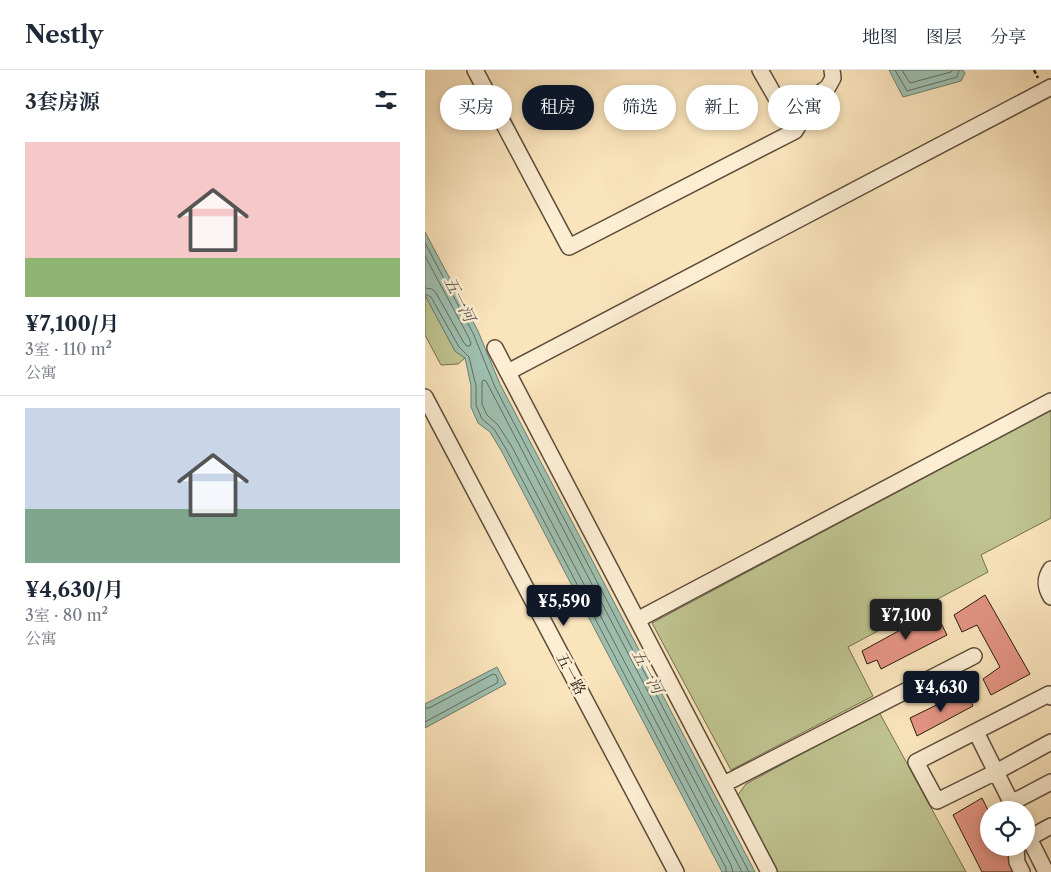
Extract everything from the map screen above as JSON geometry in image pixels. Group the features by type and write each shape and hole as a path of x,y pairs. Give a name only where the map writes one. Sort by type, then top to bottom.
{"street":[{"path":"475,70 569,247 795,130"},
{"path":"761,70 770,85"},
{"path":"829,85 833,78 833,70"},
{"path":"508,372 1051,87"},
{"path":"495,348 639,619 769,872"},
{"name":"五一路","path":"425,397 676,872"},
{"path":"639,619 1051,400"},
{"path":"1051,569 1047,575 1045,587 1051,597"},
{"path":"724,784 974,656"},
{"path":"1051,697 1049,694 916,762 937,801 1051,742"},
{"path":"976,732 1010,801"},
{"path":"1021,801 1051,782"},
{"path":"1035,832 1051,826"},
{"path":"1035,849 1047,872"},
{"path":"1017,856 1017,862 1022,872"}],"green space":[{"path":"425,295 455,351 465,358 458,364 441,365 425,335"},
{"path":"1051,410 1051,518 981,555 988,572 848,647 873,696 731,770 652,623"},
{"path":"879,712 966,872 778,872 737,796 746,784"}],"water":[{"path":"889,70 963,70 965,73 961,81 903,97"},
{"name":"五一河","path":"425,232 478,331 500,384 755,872 722,872 502,452 490,432 478,423 471,407 471,386 465,358 455,351 425,295"},
{"path":"497,667 506,684 425,728 425,704"}],"building":[{"path":"985,595 1030,674 991,695 983,679 1000,667 977,625 962,632 954,615"},
{"path":"935,611 947,635 881,669 877,660 867,664 862,651"},
{"path":"965,691 973,706 917,736 910,718"},
{"path":"982,798 984,801 980,801 980,856 1010,856 1018,872 982,872 953,815"}]}
